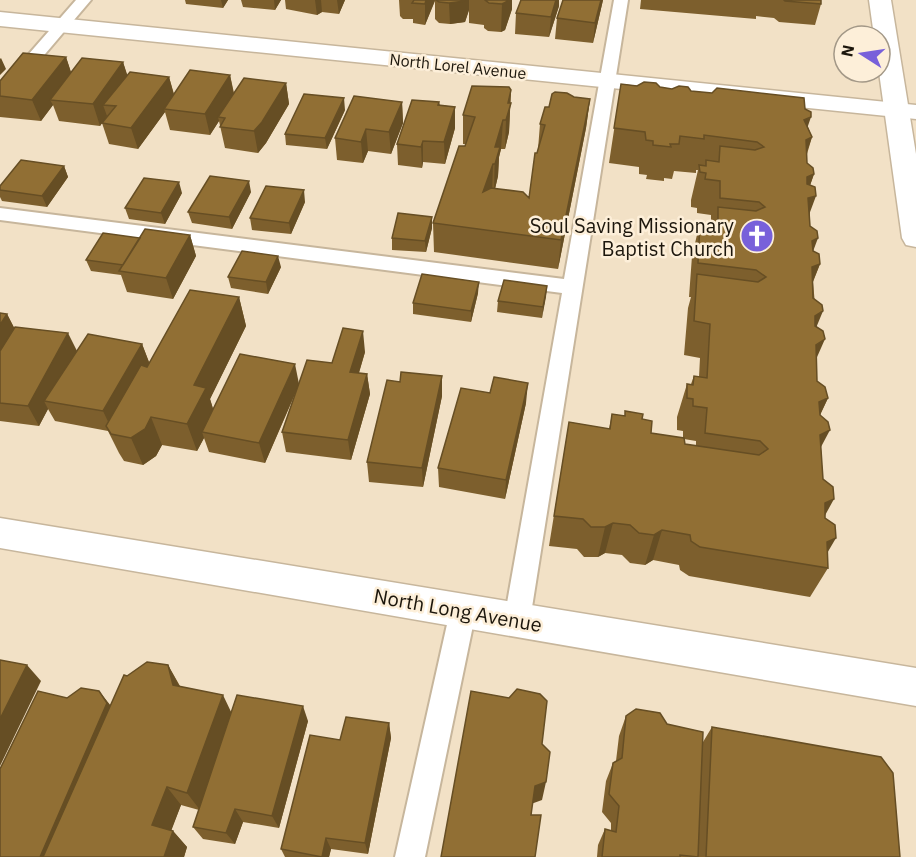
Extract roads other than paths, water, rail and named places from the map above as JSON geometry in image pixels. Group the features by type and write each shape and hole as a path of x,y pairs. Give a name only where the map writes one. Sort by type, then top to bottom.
{"street":[{"path":"880,0 906,111 916,238"},
{"name":"North Lorel Avenue","path":"0,20 906,111"},
{"name":"North Long Avenue","path":"0,533 916,687"}],"lane":[{"path":"0,97 84,0"},
{"path":"517,620 621,0"},
{"path":"0,214 572,287"},
{"path":"410,857 463,611"}],"place":[{"name":"Soul Saving Missionary Baptist Church","path":"757,236"}]}
